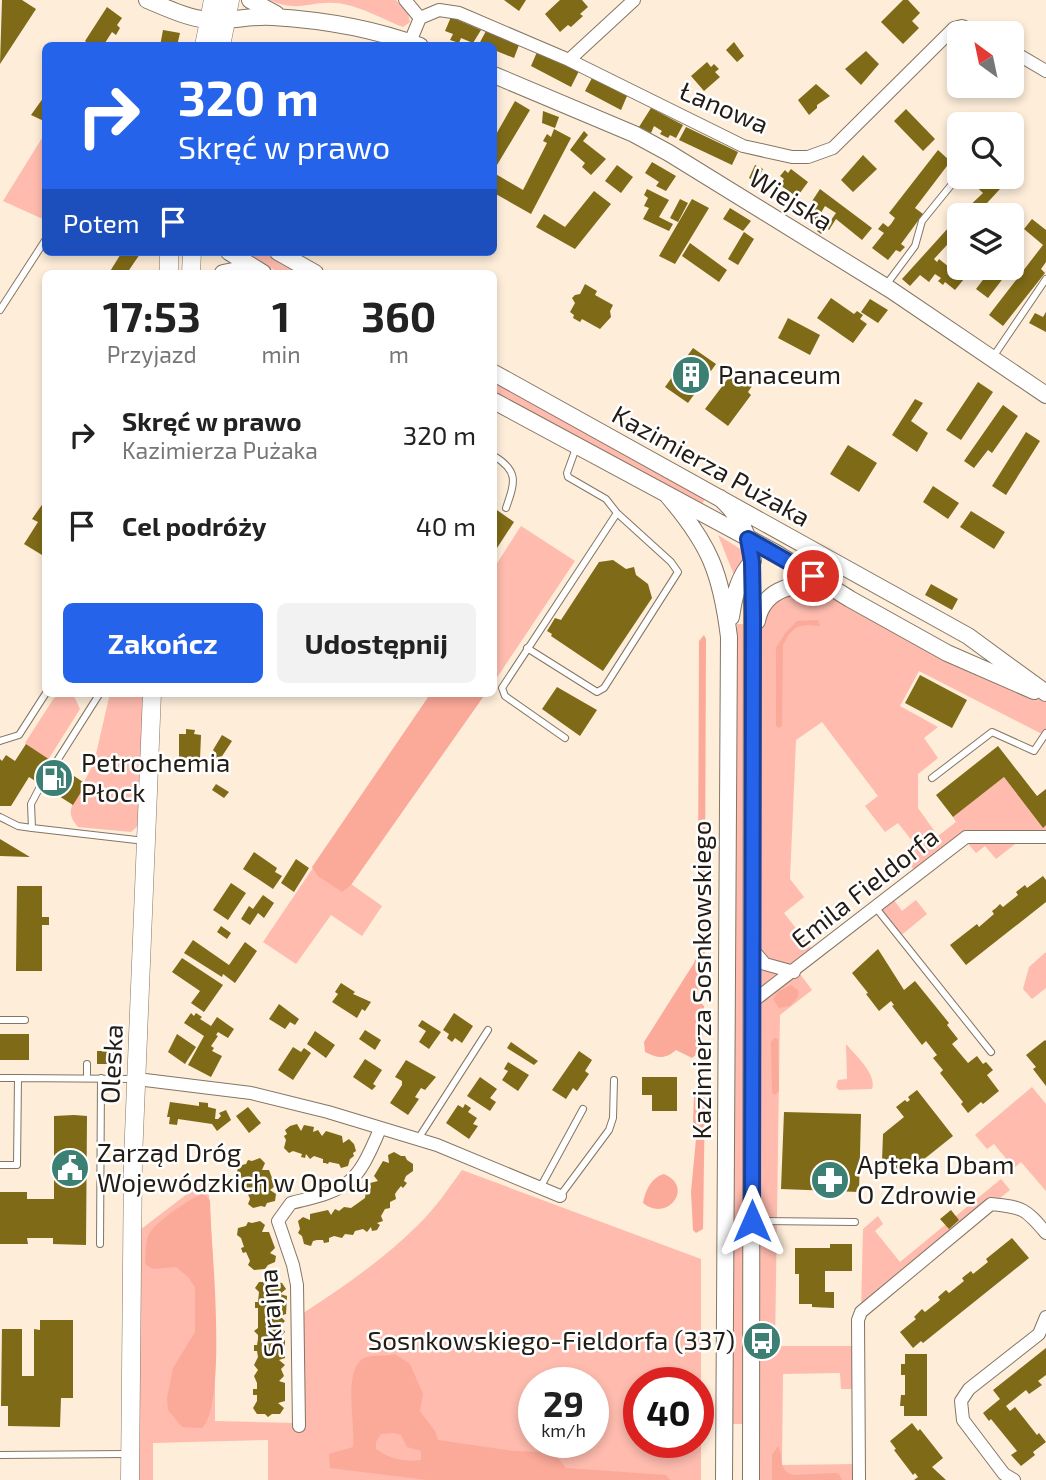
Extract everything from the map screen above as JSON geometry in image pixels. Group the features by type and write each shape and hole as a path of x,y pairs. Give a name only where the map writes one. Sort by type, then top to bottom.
{"main road":[{"path":"213,0 221,42"},
{"path":"206,42 230,0"},
{"name":"Oleska","path":"130,1480 133,1198 152,697"}],"street":[{"path":"147,0 182,14 218,20 255,16 340,24 387,34 409,42"},
{"path":"250,0 285,18"},
{"path":"405,0 420,18 415,42"},
{"path":"569,60 634,0"},
{"name":"Łanowa","path":"420,18 439,10 459,13 569,60 743,146 792,157 808,157 833,148 947,33"},
{"path":"1024,58 1046,71"},
{"name":"Wiejska","path":"497,76 657,146 885,287 1046,395"},
{"path":"236,256 259,270"},
{"path":"285,256 310,270"},
{"name":"Kazimierza Pużaka","path":"497,375 968,636 1046,695"},
{"name":"Kazimierza Pużaka","path":"497,403 771,550 850,599 947,653 1046,695"},
{"name":"Kazimierza Sosnkowskiego","path":"668,496 695,528 712,559 724,600 729,637 724,1480"},
{"name":"Kazimierza Sosnkowskiego","path":"720,498 739,519 748,539 752,562 751,1480"},
{"path":"729,637 737,587 752,562 771,550 791,547 819,555"},
{"path":"753,641 762,606 767,599 786,587 811,585 850,599"},
{"name":"Emila Fieldorfa","path":"752,1002 966,837 1046,837"},
{"name":"Emila Fieldorfa","path":"753,950 765,964 794,971"},
{"path":"137,1079 251,1094 328,1112 418,1139 560,1196"},
{"name":"Skrajna","path":"299,1426 296,1285 293,1265 278,1221 291,1203 331,1193 348,1185 355,1177 380,1129"},
{"path":"859,1480 858,1320 861,1312 991,1204 1019,1207 1046,1233"},
{"path":"1014,1480 1004,1474 963,1420 961,1402 969,1389 1039,1334 1046,1317"}],"lane":[{"path":"885,287 915,246 922,221 948,189"},
{"path":"0,310 42,245"},
{"path":"992,358 1046,279"},
{"path":"527,648 597,692 604,688 678,572 606,499 568,477 568,469 577,447"},
{"path":"497,458 508,464 513,475 512,493 506,508"},
{"path":"565,738 502,692 503,685 617,513"},
{"path":"0,741 19,735 43,697"},
{"path":"55,764 97,697"},
{"path":"932,778 992,732 1034,751 1046,733"},
{"path":"32,828 31,804 41,785"},
{"path":"0,817 18,826 146,841"},
{"path":"876,908 991,1052"},
{"path":"0,1020 25,1020"},
{"path":"418,1139 488,1030"},
{"path":"87,1064 87,1078"},
{"path":"0,1078 137,1079"},
{"path":"0,1165 17,1165 18,1078"},
{"path":"100,1244 101,1078"},
{"path":"560,1196 609,1130 613,1118 614,1080"},
{"path":"540,1188 583,1109"},
{"path":"752,1221 855,1223"},
{"path":"0,1455 130,1454"}],"shaded area":[{"path":"269,0 396,0 408,14 410,22 403,27 343,4 289,6"},
{"path":"42,138 42,219 3,201"},
{"path":"249,256 270,256 296,270 275,270"},
{"path":"497,382 705,499 700,507 497,394"},
{"path":"521,526 575,561 497,678 497,563"},
{"path":"718,535 745,552 747,558 734,575"},
{"path":"811,585 1046,697 1046,736 919,671 900,706 938,727 924,738 938,758 918,774 918,808 938,836 956,822 953,817 1004,777 1042,827 1046,825 1046,837 1024,837 996,859 985,846 976,853 964,839 918,875 904,857 917,847 898,823 885,832 865,806 878,796 822,722 796,740 790,879 804,897 784,913 816,954 797,970 812,990 780,1015 775,1346 858,1346 858,1389 841,1389 840,1373 783,1374 782,1465 859,1464 859,1480 751,1480 753,641 762,606"},
{"path":"818,620 820,626 797,627 783,645 782,726 779,728 776,726 776,648 797,621"},
{"path":"737,624 746,624 744,1424 732,1424"},
{"path":"704,635 705,881 701,885 698,882 699,641"},
{"path":"73,697 80,709 48,760 25,743 54,698"},
{"path":"109,697 144,697 151,708 147,818 131,832 78,827 73,821 72,805 86,784 84,782 94,763"},
{"path":"428,697 483,697 351,884 382,906 362,936 331,915 296,964 263,942"},
{"path":"428,697 483,697 351,885 342,892 318,876 312,867"},
{"path":"891,896 902,911 916,900 927,914 899,937 876,908"},
{"path":"704,899 705,975 699,984 697,999 704,1006 702,1050 692,1058 676,1050 664,1057 654,1056 645,1052 644,1042 694,963 698,948 699,902"},
{"path":"1046,952 1046,988 1032,999 1023,989 1029,967"},
{"path":"791,985 798,990 798,997 790,1006 779,1008 773,999 778,992"},
{"path":"774,1038 778,1039 779,1091 775,1095 772,1093 771,1042"},
{"path":"846,1044 869,1071 872,1089 839,1090 836,1087 838,1080 847,1079"},
{"path":"1032,1087 1046,1104 1046,1191 1021,1162 1014,1168 994,1144 987,1149 975,1135"},
{"path":"705,1092 703,1229 696,1233 693,1230 691,1192 696,1139 693,1122 694,1097"},
{"path":"462,1170 701,1259 701,1367 623,1367 623,1458 701,1458 701,1480 268,1480 268,1440 153,1443 153,1480 130,1480 132,1236 208,1178 215,1299 215,1421 295,1423 297,1317 360,1274 404,1238 430,1212"},
{"path":"664,1174 673,1180 677,1194 668,1206 661,1209 652,1208 643,1203 645,1193 653,1181"},
{"path":"1001,1179 1010,1190 861,1312 863,1229 878,1216 883,1224 875,1231 900,1262"},
{"path":"204,1193 210,1201 215,1300 214,1392 209,1414 202,1428 182,1427 168,1410 167,1398 173,1368 195,1332 195,1287 176,1267 153,1269 145,1264 146,1246 148,1236 157,1224"},
{"path":"395,1354 410,1364 423,1394 420,1411 435,1431 438,1440 518,1451 518,1458 558,1458 566,1468 666,1475 670,1480 427,1480 330,1468 329,1454 353,1447 351,1397 354,1371 359,1362 370,1356","holes":["394,1433 401,1435 407,1447 421,1451 421,1460 409,1461 386,1455 376,1449 376,1442 381,1434"]},
{"path":"778,1446 783,1466 788,1473 835,1473 839,1474 842,1480 772,1480 772,1455"}],"building":[{"path":"2,0 22,0 36,9 0,64"},
{"path":"504,0 526,0 519,11"},
{"path":"560,0 582,0 588,7 571,27 568,25 560,32 545,14"},
{"path":"903,0 908,0 920,13 912,21 919,28 903,44 881,22"},
{"path":"107,7 122,18 117,25 120,28 116,35 112,32 106,42 85,41"},
{"path":"451,17 481,30 474,42 461,38 459,42 450,40 453,34 445,31"},
{"path":"163,30 180,33 178,42 161,42"},
{"path":"486,31 519,45 514,58 497,51 497,42 480,42"},
{"path":"734,42 744,56 737,62 726,50"},
{"path":"866,51 879,64 861,85 845,69"},
{"path":"537,52 579,71 571,87 531,66"},
{"path":"707,62 711,67 714,64 719,69 715,72 720,77 704,91 691,76"},
{"path":"592,78 627,96 621,110 585,91"},
{"path":"816,84 830,96 809,115 798,100"},
{"path":"42,100 42,120 31,115"},
{"path":"515,101 530,110 497,165 497,133"},
{"path":"651,108 683,125 676,138 660,134 662,131 654,126 651,133 639,127"},
{"path":"906,109 935,139 923,151 894,121"},
{"path":"543,111 559,117 555,128 542,123"},
{"path":"686,127 738,152 732,165 679,140"},
{"path":"554,129 571,138 531,214 497,195 497,175 523,190 547,143 543,141 547,134 551,137"},
{"path":"584,131 588,135 583,141 606,159 591,175 582,167 585,163 570,150"},
{"path":"938,150 947,158 947,166 915,208 923,214 901,244 905,247 900,252 896,250 888,260 872,248 884,233 878,229 883,223 888,227 895,218 889,213"},
{"path":"863,155 877,169 853,192 841,180"},
{"path":"652,162 676,176 666,191 656,186 659,182 645,173"},
{"path":"617,165 633,177 621,193 605,181"},
{"path":"755,165 763,169 756,182 749,178"},
{"path":"791,169 808,182 797,197 780,185 784,179 780,176 785,170 788,173"},
{"path":"647,189 669,200 659,217 673,224 669,231 643,219 649,208 644,206 648,198 644,195"},
{"path":"820,189 872,228 862,240 836,219 829,230 826,227 821,234 817,231 825,220 829,223 836,213 825,206 815,223 803,215"},
{"path":"979,189 1000,189 987,203 973,203 983,193"},
{"path":"594,191 611,204 575,249 536,227 544,214 565,227"},
{"path":"680,199 688,203 678,222 670,218"},
{"path":"692,199 709,208 675,264 659,256"},
{"path":"730,208 751,221 743,231 723,219"},
{"path":"1032,219 1046,230 1046,262 1041,269 1045,273 1003,326 989,315 1016,280 1024,280 1024,270 1043,245 1024,229"},
{"path":"947,229 947,245 934,259 937,262 939,259 947,265 947,280 963,280 955,290 945,282 943,285 938,281 941,278 935,274 929,282 920,275 910,286 902,279"},
{"path":"744,232 754,239 738,265 728,259"},
{"path":"690,243 727,270 719,282 682,256"},
{"path":"120,256 139,256 129,270 111,270"},
{"path":"983,280 1002,280 988,298 976,289"},
{"path":"585,284 597,291 595,295 613,305 611,317 600,329 582,319 580,322 573,318 574,315 570,312 575,303 572,298 580,294"},
{"path":"831,298 854,314 857,311 863,315 860,319 867,324 853,343 817,318"},
{"path":"870,299 888,310 878,323 861,312"},
{"path":"1046,312 1046,332 1029,323 1035,313 1043,317"},
{"path":"788,318 820,335 810,355 778,338"},
{"name":"Panaceum","path":"693,348 716,364 688,403 665,387"},
{"path":"733,372 752,386 748,392 751,395 728,426 705,409"},
{"path":"978,382 993,392 961,440 946,430"},
{"path":"915,399 923,403 911,421 928,433 917,452 892,435"},
{"path":"1003,405 1018,416 992,453 988,450 974,468 964,461"},
{"path":"1026,432 1040,441 1006,495 992,486"},
{"path":"848,445 877,463 859,492 830,474"},
{"path":"933,486 959,503 948,519 923,502"},
{"path":"42,505 42,555 24,544 38,522 32,519"},
{"path":"497,510 514,522 497,548"},
{"path":"971,511 1005,532 994,549 960,527"},
{"path":"613,560 626,569 634,567 636,575 648,584 652,598 603,671 547,631 555,618 561,620 599,562"},
{"path":"931,584 958,599 952,610 925,595"},
{"path":"920,675 967,700 952,728 905,703"},
{"path":"557,687 597,710 580,736 542,709"},
{"path":"186,729 195,730 194,734 201,735 200,759 179,758 179,734 186,734"},
{"path":"222,735 232,741 215,767 210,764 216,754 213,750"},
{"path":"26,744 86,784 73,805 29,777 11,806 0,806 0,759 2,761 6,755 15,761"},
{"path":"998,746 1037,796 1046,789 1046,825 1043,828 1004,777 953,817 936,795"},
{"path":"216,784 229,792 224,798 212,790"},
{"path":"0,839 30,857 0,856"},
{"path":"254,852 277,868 275,872 282,876 273,889 243,869"},
{"path":"296,859 309,868 294,892 281,883"},
{"path":"1043,876 1046,880 1046,902 966,965 950,945 977,924 979,927 994,914 992,911 1000,904 1003,907 1018,895 1016,892 1025,885 1027,888"},
{"path":"231,883 246,893 228,920 213,910"},
{"path":"17,886 42,886 42,917 49,917 49,925 42,925 42,971 16,971"},
{"path":"263,895 274,903 264,918 258,913 250,925 241,919 249,906 253,909"},
{"path":"221,926 231,933 227,939 217,932"},
{"path":"193,940 229,965 245,942 257,951 235,983 184,953"},
{"path":"878,949 904,990 915,981 949,1023 947,1025 958,1039 952,1044 968,1063 977,1056 993,1070 987,1075 999,1091 983,1104 981,1102 968,1113 961,1104 963,1102 940,1073 943,1070 933,1058 937,1055 926,1041 922,1045 891,1001 879,1011 866,994 868,993 852,973"},
{"path":"182,958 223,985 204,1012 191,1003 200,991 172,972"},
{"path":"341,983 355,992 353,994 371,1002 365,1011 362,1009 357,1018 332,1002"},
{"path":"279,1004 299,1019 295,1025 290,1022 285,1029 269,1019"},
{"path":"191,1013 194,1016 196,1013 211,1026 217,1017 234,1029 228,1038 218,1032 216,1035 218,1036 211,1046 214,1048 212,1051 222,1056 211,1077 188,1065 204,1036 184,1023"},
{"path":"454,1013 473,1026 462,1043 455,1038 452,1042 447,1038 449,1034 443,1030"},
{"path":"422,1020 441,1032 429,1049 419,1042 426,1031 418,1026"},
{"path":"365,1030 381,1040 375,1050 359,1039"},
{"path":"315,1031 335,1045 326,1058 307,1044"},
{"path":"0,1034 29,1034 29,1060 0,1060"},
{"path":"177,1034 196,1047 185,1064 168,1052"},
{"path":"1046,1041 1046,1086 1026,1055"},
{"path":"511,1042 538,1061 534,1065 507,1048"},
{"path":"293,1047 301,1052 304,1048 311,1053 293,1080 278,1070"},
{"path":"97,1051 114,1051 114,1064 97,1064"},
{"path":"579,1051 592,1060 585,1071 589,1074 577,1091 573,1088 566,1099 552,1090"},
{"path":"365,1059 382,1070 372,1090 353,1077"},
{"path":"406,1060 436,1077 425,1090 421,1088 415,1097 419,1099 408,1115 390,1103 402,1085 402,1081 395,1077"},
{"path":"508,1062 529,1075 518,1091 502,1080 508,1071 504,1069"},
{"path":"480,1077 497,1089 490,1098 496,1102 490,1111 467,1096"},
{"path":"642,1077 677,1077 677,1111 652,1111 652,1095 642,1095"},
{"path":"917,1090 953,1136 903,1176 891,1161 882,1161 883,1134 904,1117 896,1107 905,1100 910,1100 908,1097"},
{"path":"170,1102 199,1106 199,1102 208,1103 208,1107 216,1109 215,1119 221,1116 219,1113 226,1110 231,1120 217,1131 212,1124 178,1119 177,1125 169,1124 170,1117 167,1117"},
{"path":"465,1104 471,1108 468,1112 477,1118 473,1124 478,1126 469,1139 446,1123 458,1105 463,1108"},
{"path":"248,1107 261,1123 249,1133 236,1116"},
{"path":"784,1112 861,1114 859,1192 781,1189"},
{"name":"Zarząd Dróg Wojewódzkich w Opolu","path":"54,1116 87,1116 86,1245 53,1244 53,1238 27,1238 28,1244 0,1244 0,1192 27,1192 27,1199 54,1199"},
{"path":"297,1124 301,1131 304,1125 314,1127 313,1132 318,1130 322,1136 326,1131 342,1136 343,1143 349,1139 356,1151 348,1166 341,1168 339,1164 323,1163 323,1159 314,1156 310,1159 306,1154 305,1158 293,1151 289,1153 284,1148 284,1136 287,1134 285,1130"},
{"path":"394,1152 405,1156 413,1164 413,1171 406,1176 404,1181 407,1183 397,1191 396,1199 390,1202 390,1208 385,1209 381,1216 383,1221 377,1223 380,1225 377,1230 372,1231 371,1227 367,1232 363,1229 355,1231 353,1235 345,1234 342,1238 334,1236 329,1238 329,1242 317,1240 313,1241 311,1246 304,1244 298,1233 298,1221 303,1217 310,1220 310,1214 328,1210 331,1215 335,1209 339,1211 344,1207 351,1208 365,1198 366,1191 371,1188 370,1183 378,1181 374,1176 383,1161 389,1163 388,1155"},
{"path":"260,1158 265,1163 262,1170 269,1170 275,1186 270,1190 276,1194 275,1201 267,1203 265,1207 253,1208 248,1204 250,1199 246,1190 242,1189 241,1186 244,1185 237,1173 238,1166 246,1164 248,1160"},
{"path":"951,1210 959,1220 949,1229 940,1219"},
{"path":"260,1221 265,1225 262,1232 269,1232 275,1248 270,1253 276,1256 275,1262 265,1269 254,1270 248,1265 250,1261 246,1252 242,1251 241,1248 244,1247 237,1235 238,1228 246,1226 248,1222"},
{"path":"1012,1238 1029,1258 923,1343 921,1341 913,1348 900,1332 916,1319 914,1317 922,1309 925,1312 940,1300 938,1297 946,1290 949,1293 964,1281 962,1278 971,1271 973,1274 988,1262 986,1259"},
{"path":"830,1244 852,1244 852,1271 825,1271 825,1292 834,1292 834,1308 799,1304 799,1274 795,1274 795,1248 830,1248"},
{"path":"271,1279 282,1283 286,1289 280,1294 287,1296 286,1314 280,1316 285,1321 281,1325 285,1332 279,1338 285,1340 285,1358 279,1360 285,1365 281,1369 284,1376 279,1381 285,1383 285,1401 278,1403 284,1408 280,1414 268,1417 265,1414 257,1414 253,1408 257,1401 257,1395 253,1395 253,1389 257,1389 254,1376 258,1370 254,1365 258,1357 254,1345 257,1345 258,1335 254,1331 258,1328 258,1308 255,1308 255,1302 258,1302 259,1292 255,1288 259,1282"},
{"path":"40,1320 73,1320 73,1398 61,1398 60,1427 8,1426 8,1406 1,1406 2,1329 22,1329 22,1376 34,1376 34,1329 40,1330"},
{"path":"1046,1348 1046,1375 1038,1381 1042,1385 1029,1394 1026,1390 1006,1406 1010,1411 1015,1407 1046,1442 1021,1466 1011,1455 1017,1451 983,1413 1000,1399 993,1390"},
{"path":"905,1354 927,1354 927,1416 904,1416 904,1406 900,1406 901,1395 905,1395 905,1375 901,1375 901,1364 905,1364"},
{"path":"912,1423 943,1458 932,1467 946,1480 914,1480 918,1477 915,1473 913,1475 894,1450 896,1449 890,1441"}],"place":[{"name":"Panaceum","path":"691,375"},
{"name":"Petrochemia Płock","path":"54,778"},
{"name":"Zarząd Dróg Wojewódzkich w Opolu","path":"70,1168"},
{"name":"Apteka Dbam O Zdrowie","path":"830,1180"},
{"name":"Sosnkowskiego-Fieldorfa (337)","path":"762,1341"}],"route":[{"path":"752,1221 753,616 752,562 748,539 813,576"}]}
